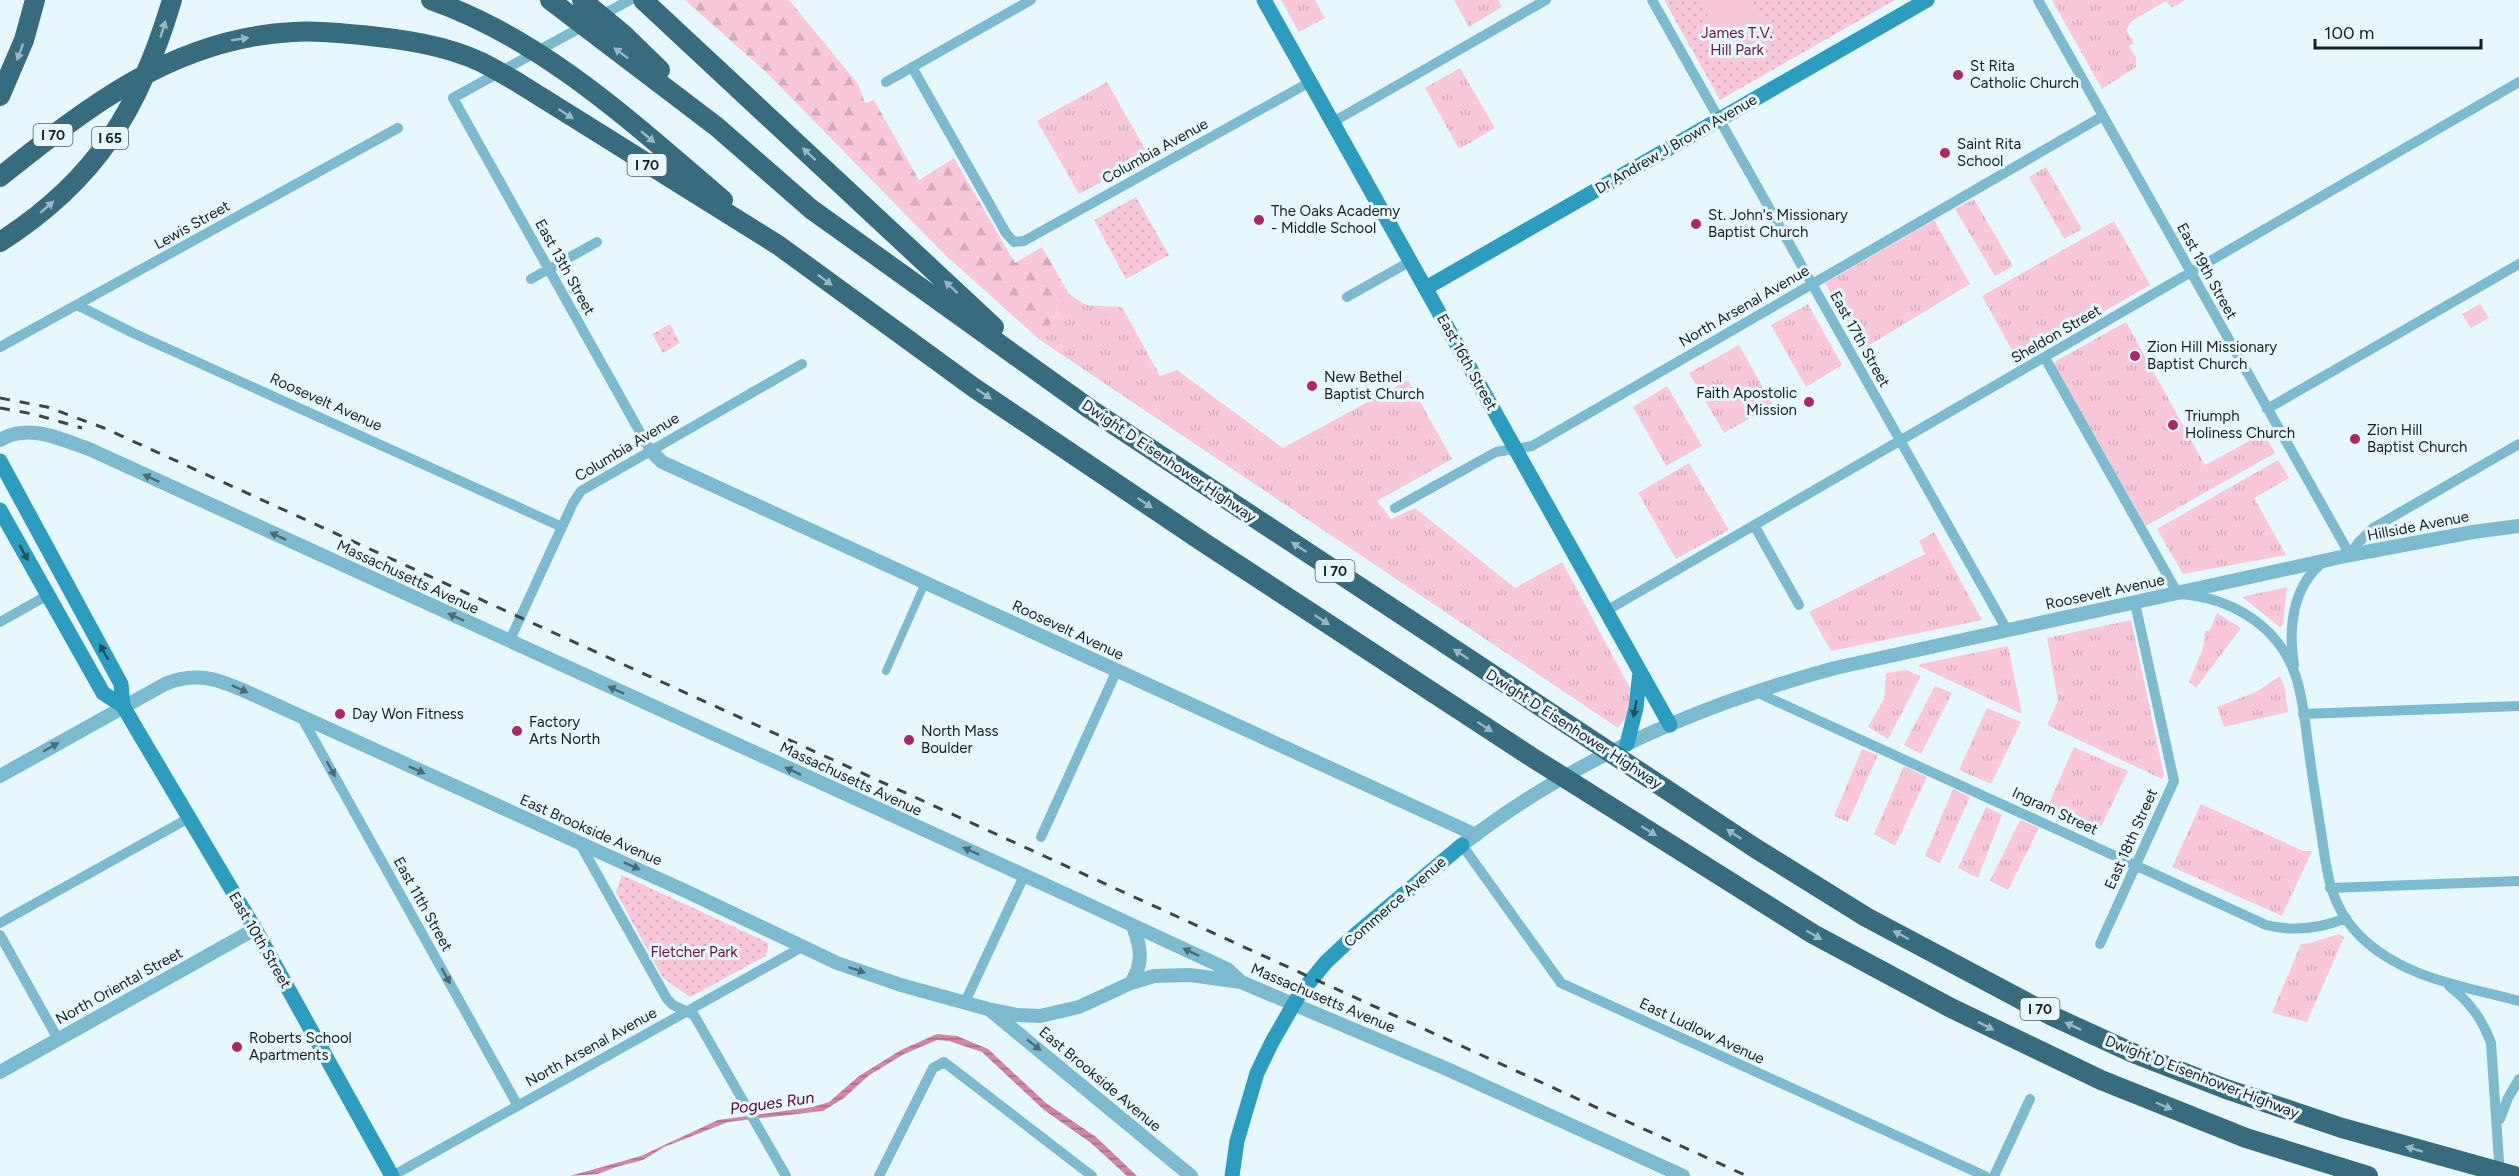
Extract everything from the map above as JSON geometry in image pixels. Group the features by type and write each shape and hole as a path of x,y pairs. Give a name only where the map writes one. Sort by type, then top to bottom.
{"highway":[{"name":"I 65","path":"0,242 49,206 95,159 111,137 142,85 172,0"},
{"path":"431,0 485,23 520,42 551,63 623,117 778,246"},
{"path":"550,0 608,33"},
{"path":"582,0 608,33"},
{"path":"0,96 11,76 35,3"},
{"path":"646,3 996,329 1090,409"},
{"name":"I 70","path":"0,177 74,118 107,95 184,56 233,40 293,32 385,38 440,48 480,62 517,82 778,246 993,400 1213,549 1533,758 1843,952 2014,1040 2101,1080 2194,1118 2302,1157 2368,1176"},
{"name":"Dwight D Eisenhower Highway","path":"608,33 811,209 1090,409 1645,776 1866,917 2052,1016 2155,1062 2280,1108 2514,1176"}],"main road":[{"name":"East 16th Street","path":"1264,0 1670,725"},
{"name":"Dr Andrew J Brown Avenue","path":"1426,288 1927,0"},
{"name":"East 10th Street","path":"0,461 121,684 123,706 255,929 392,1176"},
{"name":"East 10th Street","path":"0,510 103,693 123,706"},
{"path":"1627,744 1636,708 1641,672"},
{"name":"Commerce Avenue","path":"1232,1176 1238,1141 1257,1073 1293,1004 1317,973 1355,935 1462,845"}],"street":[{"name":"East 13th Street","path":"630,0 453,98 650,450"},
{"path":"886,82 1031,0"},
{"path":"1333,122 1546,0"},
{"name":"East 17th Street","path":"1652,0 2007,630"},
{"name":"East 19th Street","path":"2038,0 2350,555"},
{"name":"Columbia Avenue","path":"912,67 1006,233 1014,242 1024,241 1310,82"},
{"name":"Sheldon Street","path":"1606,611 2519,82"},
{"name":"North Arsenal Avenue","path":"1395,508 1496,452 1532,446 2103,116"},
{"name":"Lewis Street","path":"0,347 398,128"},
{"path":"531,279 597,242"},
{"path":"1347,297 1411,261"},
{"path":"2267,409 2519,264"},
{"name":"Roosevelt Avenue","path":"77,305 133,333 562,527"},
{"path":"2045,358 2178,594"},
{"name":"Columbia Avenue","path":"509,642 573,503 585,488 802,364"},
{"name":"Massachusetts Avenue","path":"0,440 14,433 33,432 89,449 1227,969 1241,982 1458,1074 1683,1176"},
{"path":"2350,555 2360,539 2373,528 2519,444"},
{"name":"Roosevelt Avenue","path":"650,450 662,462 1476,835"},
{"path":"1754,525 1799,605"},
{"name":"Hillside Avenue","path":"2178,594 2350,555 2473,532 2519,526"},
{"path":"2297,678 2292,646 2296,599 2308,576 2324,561"},
{"path":"886,671 925,583"},
{"name":"Roosevelt Avenue","path":"1670,725 1756,692 1835,668 2178,594 2217,599 2248,615 2271,634 2281,646 2297,678 2330,888 2356,932 2389,959 2417,973 2519,1001"},
{"path":"0,622 48,595"},
{"name":"East 18th Street","path":"2100,944 2174,781 2134,603"},
{"path":"1041,837 1117,670"},
{"name":"East Brookside Avenue","path":"123,706 165,684 184,678 197,676 217,680 579,842 837,963 988,1009 1017,1015 1054,1014 1090,1003 1131,983 1174,974 1241,982"},
{"name":"Ingram Street","path":"1756,692 2276,927 2314,928 2346,918"},
{"path":"0,776 123,706"},
{"path":"2303,714 2519,706"},
{"name":"East 11th Street","path":"302,718 518,1106"},
{"name":"Commerce Avenue","path":"1462,845 1549,786 1627,744 1670,725"},
{"path":"0,923 189,818"},
{"path":"579,842 667,999 671,1004 696,1019 786,1176"},
{"name":"East Ludlow Avenue","path":"1462,845 1560,983 1985,1176"},
{"path":"965,1002 1024,876"},
{"path":"2330,888 2519,881"},
{"path":"1131,983 1142,957 1132,926"},
{"name":"North Oriental Street","path":"0,1072 255,929"},
{"path":"0,935 58,1039"},
{"name":"North Arsenal Avenue","path":"392,1176 804,946"},
{"path":"2444,982 2465,998 2486,1028 2493,1058 2500,1176"},
{"name":"East Brookside Avenue","path":"988,1009 1191,1176"},
{"path":"879,1176 933,1068 941,1063 951,1066 1092,1176"},
{"path":"2498,1125 2508,1098 2519,1079"},
{"path":"1994,1176 2030,1099"}],"green space":[{"path":"685,0 789,0 858,84 865,103 874,100 919,180 954,158 1015,263 1042,247 1069,294 1040,340 944,254 767,73"},
{"path":"1281,0 1315,0 1325,18 1299,32"},
{"path":"1454,0 1498,0 1502,7 1469,27"},
{"name":"James T.V. Hill Park","path":"1664,0 1895,0 1720,100"},
{"path":"1699,0 1750,0 1766,28 1727,51"},
{"path":"2052,0 2185,0 2172,8 2166,1 2132,21 2126,30 2134,43 2129,46 2136,58 2136,67 2102,89"},
{"path":"1460,68 1495,128 1459,149 1425,88"},
{"path":"1107,82 1149,156 1079,194 1037,121"},
{"path":"2046,167 2082,229 2064,239 2029,177"},
{"path":"1136,197 1169,255 1126,279 1094,220"},
{"path":"1974,199 2013,266 1995,276 1955,209"},
{"path":"1934,220 1970,284 1863,349 1825,283"},
{"path":"2114,221 2150,285 2018,361 1982,296"},
{"path":"1069,294 1086,305 1122,307 1160,376 1177,370 1283,448 1408,380 1452,459 1377,501 1391,519 1415,508 1515,588 1562,562 1630,688 1629,713 1618,728 1040,340"},
{"path":"1808,304 1842,365 1806,387 1771,325"},
{"path":"2480,304 2489,318 2471,328 2462,314"},
{"path":"2126,322 2205,465 2264,433 2275,453 2146,526 2054,365 2056,361"},
{"path":"670,324 680,343 663,353 652,334"},
{"path":"1739,345 1773,405 1724,433 1689,373"},
{"path":"1667,386 1702,446 1666,466 1633,407"},
{"path":"2278,460 2289,478 2254,498 2286,555 2183,574 2157,529"},
{"path":"1689,463 1729,530 1676,559 1638,493"},
{"path":"1934,532 1982,620 1831,651 1809,612 1925,554 1919,541"},
{"path":"2287,587 2283,625 2280,627 2242,597"},
{"path":"2217,613 2241,628 2196,688 2189,682 2203,648 2205,631 2210,630"},
{"path":"2131,620 2164,775 2162,779 2047,725 2058,701 2047,638"},
{"path":"2008,646 2022,714 1919,666 1920,664"},
{"path":"1906,670 1921,676 1888,739 1868,727 1884,699 1886,673"},
{"path":"2280,676 2285,689 2288,712 2224,727 2217,707 2256,692"},
{"path":"1935,686 1952,693 1921,754 1904,745"},
{"path":"1987,708 2021,722 1991,784 1959,770"},
{"path":"2074,747 2128,771 2096,837 2045,812"},
{"path":"1862,749 1878,755 1848,822 1834,816"},
{"path":"1904,766 1927,777 1895,846 1874,834"},
{"path":"1953,789 1970,797 1940,863 1925,856"},
{"path":"2201,804 2303,851 2312,851 2282,916 2172,867"},
{"path":"1986,807 2002,815 1978,878 1958,868"},
{"path":"2020,820 2039,828 2008,890 1990,881"},
{"name":"Fletcher Park","path":"622,875 769,943 766,956 690,997 663,978 616,892"},
{"path":"2339,934 2344,937 2307,1022 2272,1013 2301,944"}],"shaded area":[{"path":"937,1034 957,1036 988,1049 1046,1103 1096,1137 1137,1176 1127,1176 1091,1143 1044,1110 982,1052 949,1041 937,1040 904,1054 868,1076 844,1098 823,1111 728,1122 664,1147 643,1160 598,1174 570,1176 641,1156 718,1120 813,1107 829,1102 859,1076 901,1050"}],"railway":[{"path":"0,398 47,407 104,428 1747,1176"},
{"path":"0,408 33,414 82,428"}],"place":[{"name":"St Rita Catholic Church","path":"1958,75"},
{"name":"Saint Rita School","path":"1945,153"},
{"name":"The Oaks Academy - Middle School","path":"1259,220"},
{"name":"St. John's Missionary Baptist Church","path":"1696,224"},
{"name":"Zion Hill Missionary Baptist Church","path":"2135,356"},
{"name":"New Bethel Baptist Church","path":"1312,386"},
{"name":"Faith Apostolic Mission","path":"1809,402"},
{"name":"Triumph Holiness Church","path":"2173,425"},
{"name":"Zion Hill Baptist Church","path":"2355,439"},
{"name":"Day Won Fitness","path":"340,714"},
{"name":"Factory Arts North","path":"517,731"},
{"name":"North Mass Boulder","path":"909,740"},
{"name":"Roberts School Apartments","path":"237,1047"}],"water label":[{"name":"Pogues Run","path":"772,1103"}]}
